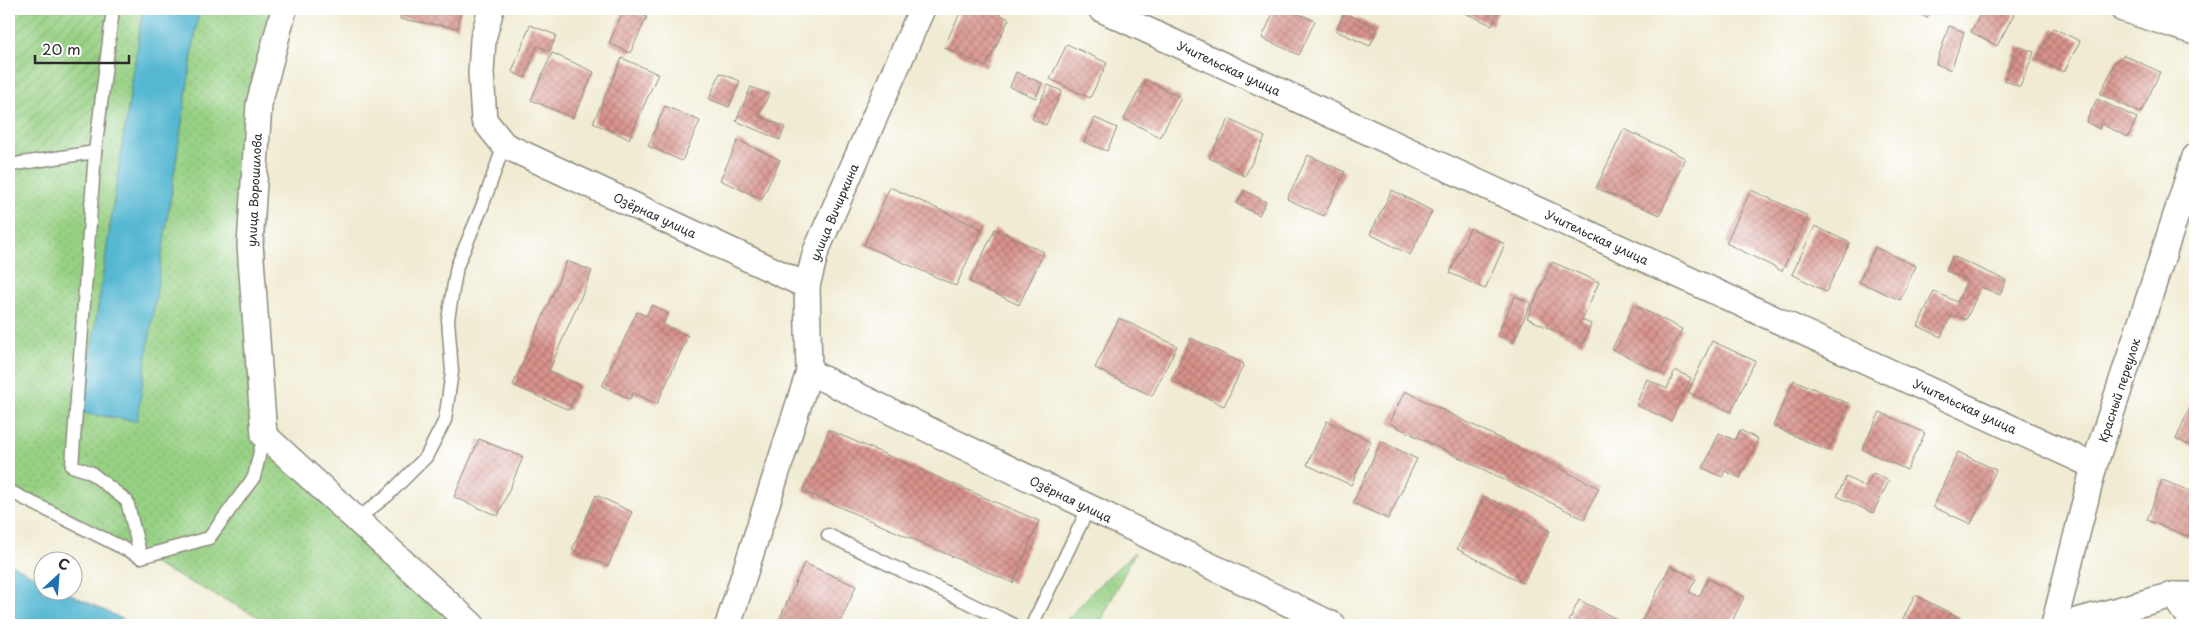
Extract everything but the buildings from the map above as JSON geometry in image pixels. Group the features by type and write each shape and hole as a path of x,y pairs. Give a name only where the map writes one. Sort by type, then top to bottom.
{"street":[{"name":"улица Ворошилова","path":"264,435 250,245 259,104 284,9"},
{"path":"491,9 483,38 481,73 484,120 504,145"},
{"name":"улица Вичиркина","path":"728,625 809,372 807,286 816,251 922,9"},
{"name":"Учительская улица","path":"1101,9 2094,466"},
{"path":"2123,9 2195,32"},
{"name":"Озёрная улица","path":"504,145 807,286"},
{"name":"Красный переулок","path":"2054,625 2094,466 2195,157"},
{"name":"Озёрная улица","path":"809,372 1333,625"},
{"path":"264,435 472,625"},
{"path":"2062,625 2184,595 2194,625"}],"lane":[{"path":"113,9 95,152 72,466 90,472 127,502 141,557"},
{"path":"356,520 388,495 426,457 445,420 452,372 448,319 457,266 482,207 504,145"},
{"path":"9,165 95,152"},
{"path":"9,491 141,557 209,538 254,477 264,435"},
{"path":"1032,625 1089,507"},
{"path":"828,535 1014,625"}],"green space":[{"path":"9,9 113,9 95,152 9,165"},
{"path":"113,9 143,9 82,412 136,421 199,9 284,9 259,104 264,435 472,625 275,625 9,491 9,165"},
{"path":"1135,552 1099,625 1062,625 1098,586"}],"water":[{"path":"143,9 199,9 137,421 82,413"},
{"path":"9,563 32,575 32,602 82,602 82,600 135,625 9,625"}]}
